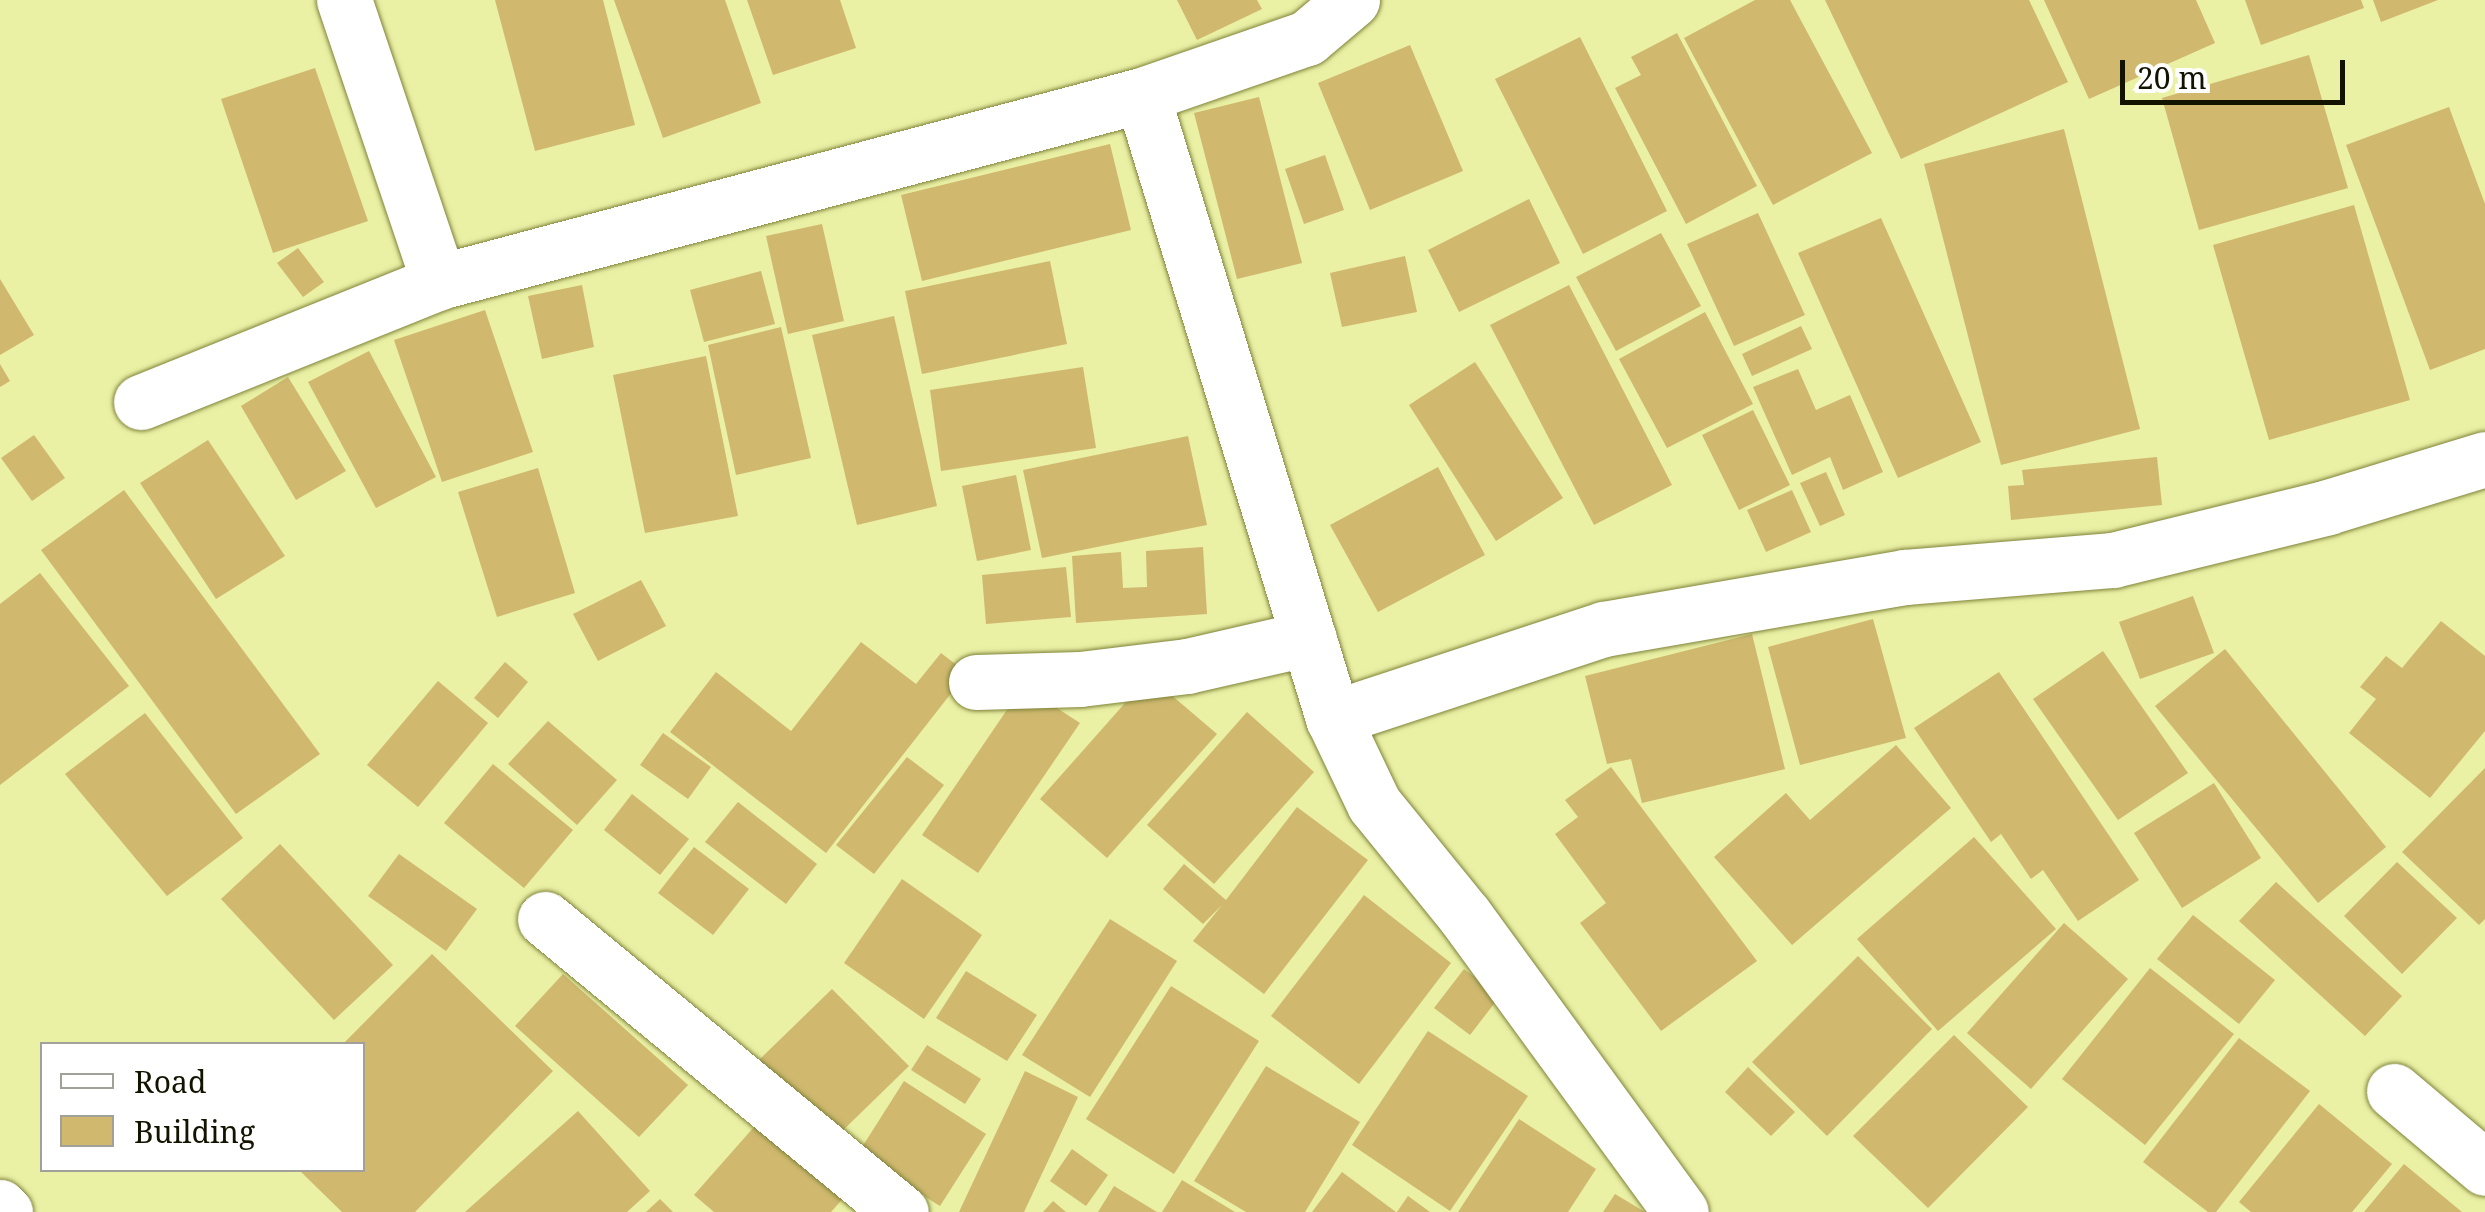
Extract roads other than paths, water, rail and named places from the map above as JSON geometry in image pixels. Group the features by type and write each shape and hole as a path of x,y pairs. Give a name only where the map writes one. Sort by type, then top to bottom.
{"street":[{"path":"344,0 439,282"},
{"path":"141,402 439,282 1142,95 1307,38 1352,0"},
{"path":"1142,95 1333,718 1374,804 1465,916 1681,1212"},
{"path":"1333,718 1604,630 1904,577 2113,560 2328,507 2485,459"},
{"path":"976,682 1080,679 1187,666 1309,638"},
{"path":"546,919 901,1212"},
{"path":"2394,1091 2485,1168"}]}
